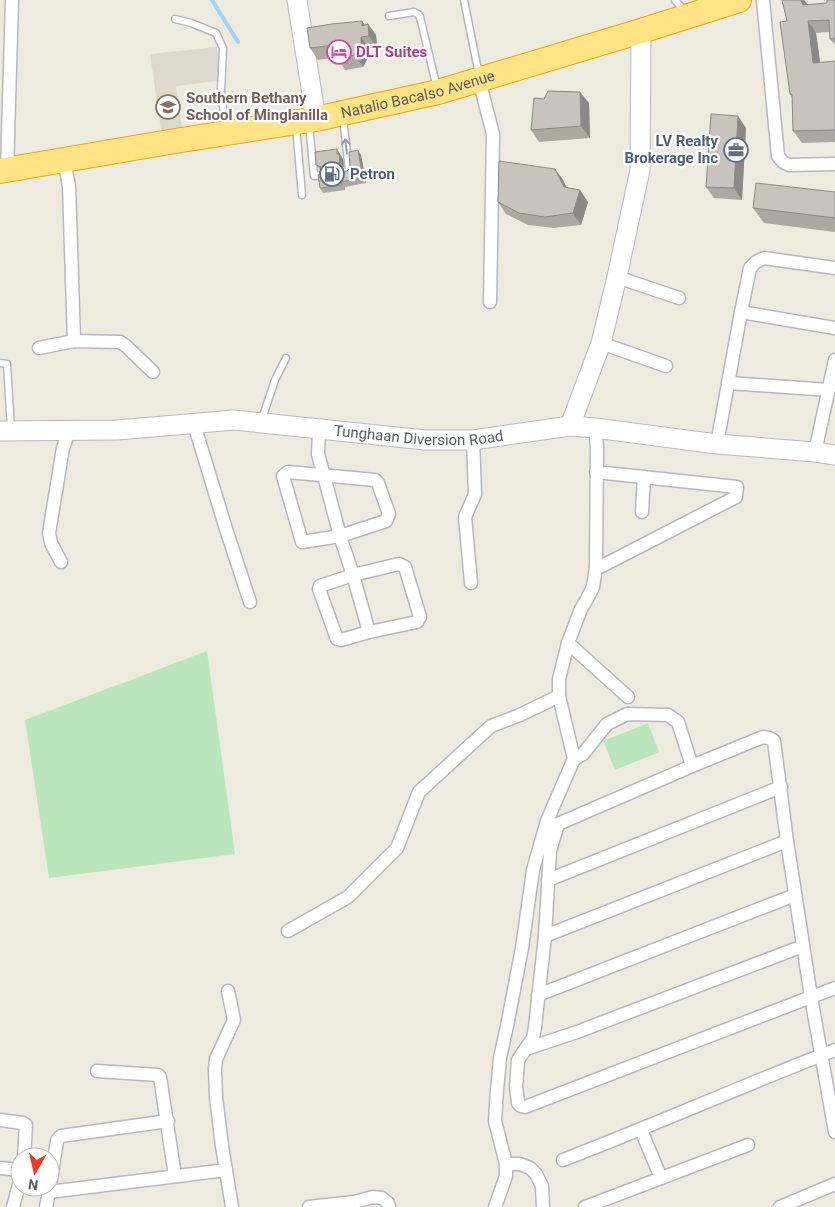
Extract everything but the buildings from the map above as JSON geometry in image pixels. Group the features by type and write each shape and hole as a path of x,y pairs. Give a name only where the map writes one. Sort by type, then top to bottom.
{"highway":[{"name":"Natalio Bacalso Avenue","path":"4,170 342,114 438,92 641,31 682,8 739,0"}],"street":[{"path":"4,170 12,0"},
{"path":"297,0 307,120"},
{"path":"763,0 778,156 782,162 789,165 835,164"},
{"path":"570,426 601,343 640,170 641,31"},
{"path":"480,80 492,134 490,302"},
{"path":"64,160 69,186 74,341"},
{"path":"717,444 740,312 750,268 764,258 835,268"},
{"path":"617,277 679,298"},
{"path":"740,312 835,328"},
{"path":"39,348 74,341 120,342 153,372"},
{"path":"601,343 666,366"},
{"path":"815,452 835,360"},
{"path":"728,383 829,390"},
{"name":"Tunghaan Diversion Road","path":"6,431 117,430 234,420 425,440 473,440 570,426 717,444 815,452 835,456"},
{"path":"194,424 250,602"},
{"path":"574,760 559,696 559,679 568,643 581,609 593,587 596,567 597,447 595,428"},
{"path":"319,430 318,454 369,632"},
{"path":"61,562 49,533 63,448 69,431"},
{"path":"471,583 465,517 475,494 473,440"},
{"path":"288,472 375,480 378,483 389,514 386,521 340,536 302,542 283,476 288,472"},
{"path":"596,472 737,488 736,497 602,566 596,567"},
{"path":"642,512 644,477"},
{"path":"399,564 404,565 420,617 418,622 341,640 337,639 319,589 322,585 353,575 399,564"},
{"path":"568,643 628,697"},
{"path":"288,931 348,897 397,848 420,792 491,726 520,715 559,696"},
{"path":"495,1207 506,1176 506,1164 496,1121 500,1058 522,948 533,870 547,821 568,770 574,760 583,754 606,724 627,714 668,715 678,722 692,766"},
{"path":"835,988 811,997 525,1107 521,1106 518,1103 516,1086 518,1060 534,1032 544,936 550,851 558,824 763,737 774,741 795,895 811,997 821,1055 834,1115 835,1132"},
{"path":"548,880 781,787"},
{"path":"544,936 787,841"},
{"path":"538,994 795,895"},
{"path":"526,1049 803,946"},
{"path":"228,991 234,1020 216,1059 214,1069 216,1098 232,1207"},
{"path":"563,1160 835,1050"},
{"path":"98,1072 160,1076 175,1176"},
{"path":"0,1120 26,1125 25,1147"},
{"path":"56,1147 57,1141 61,1136 168,1121"},
{"path":"641,1130 661,1178"},
{"path":"585,1207 748,1145"},
{"path":"506,1164 520,1164 530,1168 536,1174 542,1186 542,1207"},
{"path":"60,1191 226,1170"},
{"path":"780,1207 835,1184"},
{"path":"309,1207 354,1204 373,1197 382,1198 389,1207"}],"lane":[{"path":"464,0 480,80"},
{"path":"389,16 414,12 420,17 438,92"},
{"path":"175,19 216,33 223,48 221,92 229,132"},
{"path":"342,114 350,171 343,172"},
{"path":"307,120 314,176 321,175"},
{"path":"302,194 307,120"},
{"path":"261,423 275,380 286,358"},
{"path":"0,363 7,364 6,431"}],"shaded area":[{"name":"Southern Bethany School of Minglanilla","path":"217,47 218,81 176,86 182,128 161,130 150,54"}],"green space":[{"path":"207,651 235,854 49,878 25,720"},
{"path":"648,723 659,752 615,770 603,741"}],"waterway":[{"path":"212,0 238,42"}],"place":[{"name":"DLT Suites","path":"339,52"},
{"name":"Southern Bethany School of Minglanilla","path":"168,107"},
{"name":"LV Realty Brokerage Inc","path":"736,150"},
{"name":"Petron","path":"332,174"}]}
